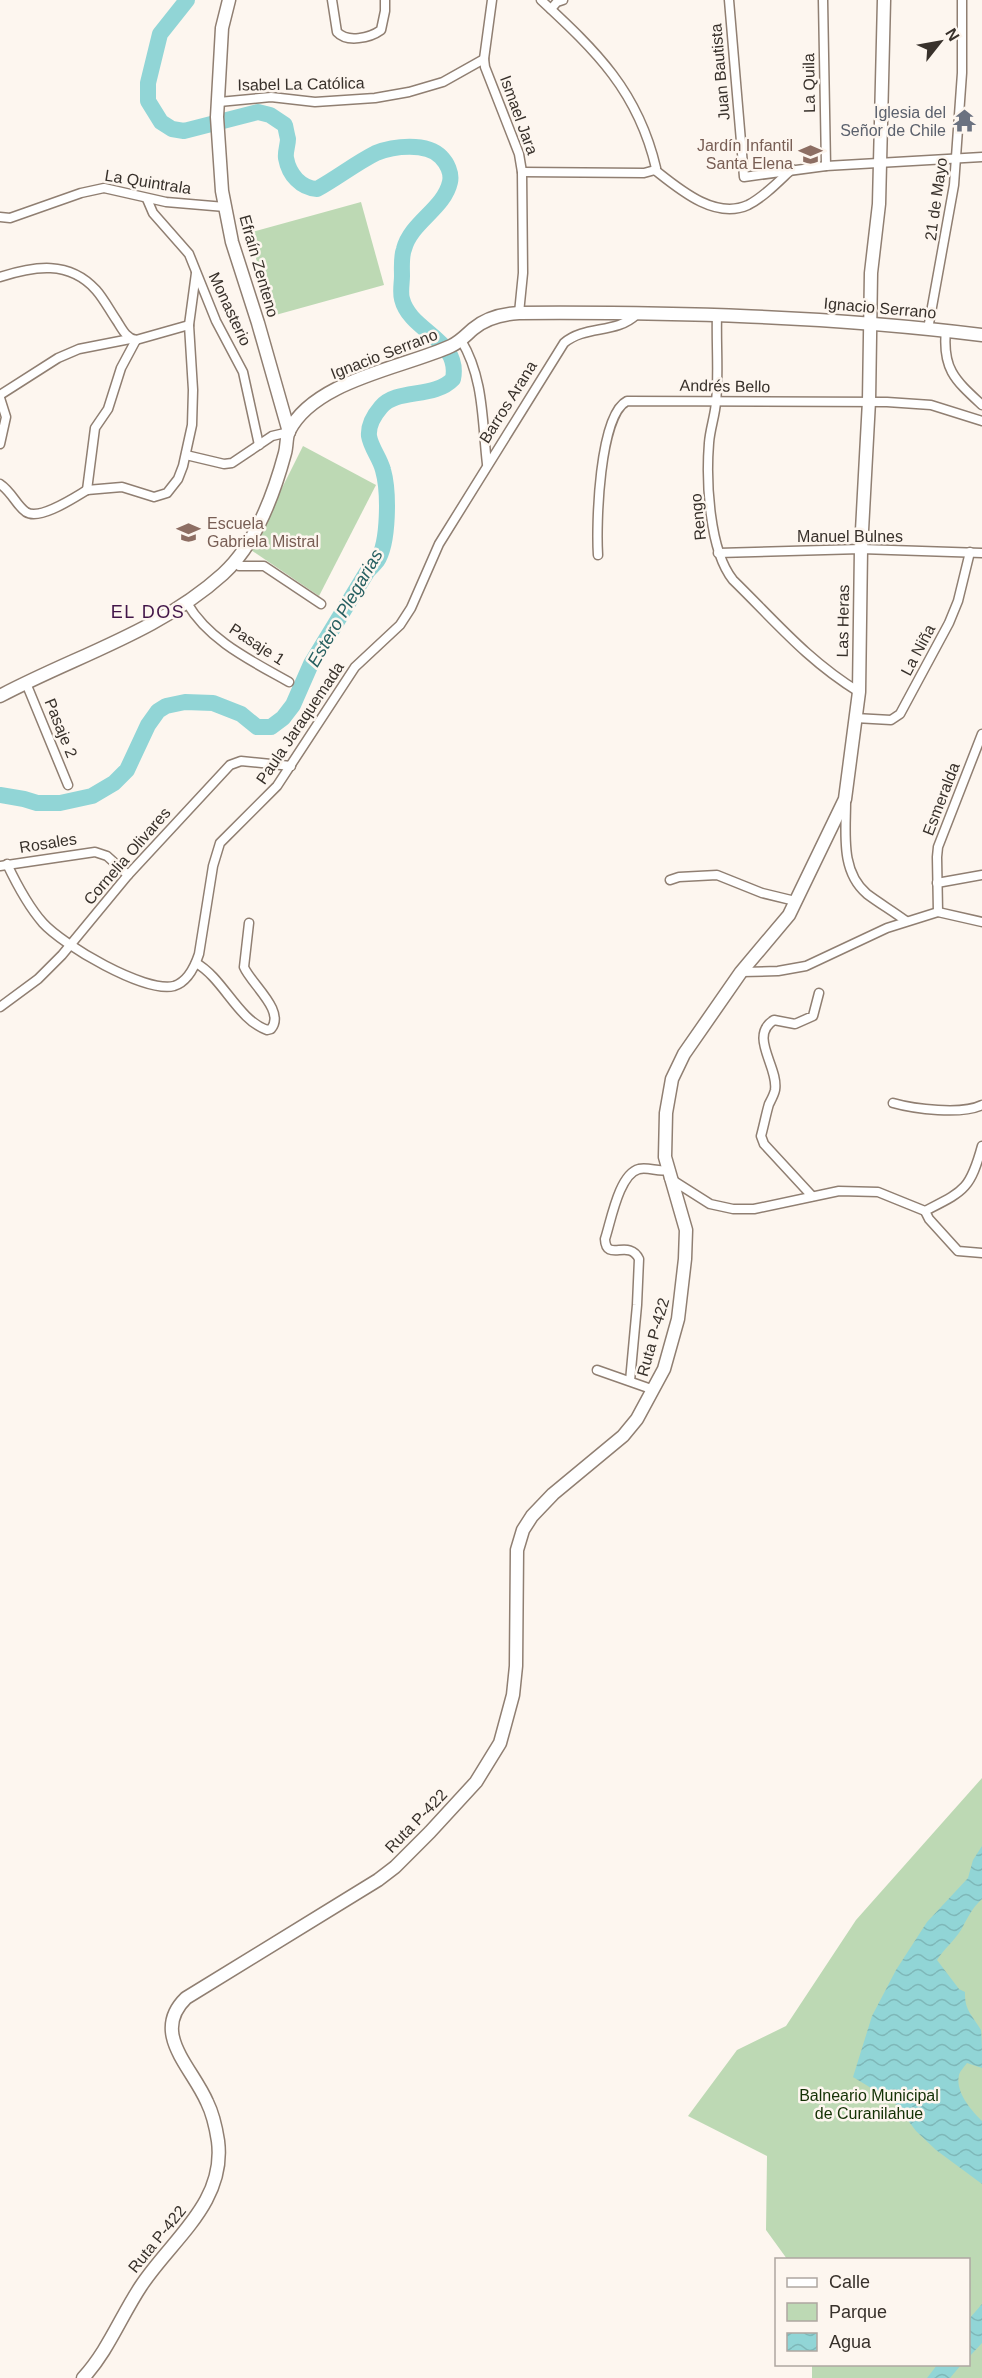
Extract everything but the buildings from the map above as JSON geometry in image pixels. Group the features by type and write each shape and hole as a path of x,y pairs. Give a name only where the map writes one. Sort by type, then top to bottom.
{"street":[{"name":"Efraín Zenteno","path":"229,0 222,27 217,117 225,207 232,242 289,432"},
{"path":"332,0 337,32 340,36 350,38 372,36 381,30 385,0"},
{"name":"Ismael Jara","path":"492,0 484,59 519,154 522,171 523,273 519,313"},
{"path":"541,0 613,74 628,94 647,135 655,170"},
{"path":"551,9 557,2 563,0"},
{"name":"Juan Bautista","path":"729,0 744,177 792,169"},
{"name":"La Quila","path":"823,0 826,166"},
{"name":"Las Heras","path":"670,1179 665,1134 672,1079 684,1054 741,972 789,915 846,799 859,692 861,549 869,401 871,258 878,219 881,162 884,0"},
{"name":"21 de Mayo","path":"928,329 949,221 957,158 962,73 962,0"},
{"name":"Isabel La Católica","path":"219,102 260,98 315,102 375,98 409,92 443,82 484,59"},
{"path":"655,170 689,196 712,205 734,208 755,201 792,169 982,157"},
{"path":"522,171 645,173 655,170"},
{"name":"La Quintrala","path":"0,217 10,218 104,188 147,199 187,205 225,207"},
{"name":"Monasterio","path":"147,199 153,213 189,254 216,321 243,372 259,445"},
{"path":"0,277 39,267 75,273 97,291 133,339"},
{"path":"0,484 14,496 24,510 31,514 47,512 87,490 122,487 154,497 167,493 178,479 186,455 193,405 189,325 196,273"},
{"name":"Ignacio Serrano","path":"0,696 124,638 187,603 212,584 235,562 250,538 270,496 285,453 289,432 305,412 328,393 353,381 430,355 458,342 478,325 492,317 519,313 717,315 871,322 982,335"},
{"name":"Barros Arana","path":"439,544 564,343 580,333 622,324 636,315"},
{"name":"Rengo","path":"717,315 716,402 708,456 713,534 718,553 724,568 734,580 797,646 829,674 859,692"},
{"path":"0,444 6,417 0,396 57,358 80,349 189,325"},
{"path":"946,330 945,353 950,371 982,405"},
{"path":"87,490 95,428 108,409 133,339"},
{"path":"458,342 472,358 478,380 487,464"},
{"name":"Andrés Bello","path":"598,555 598,489 614,414 618,407 627,401 869,401 931,405 982,421"},
{"path":"186,455 224,464 239,459 272,436 289,432"},
{"name":"Paula Jaraquemada","path":"71,944 133,980 146,984 175,986 187,976 196,963 201,949 213,866 220,843 269,795 291,766 355,667 400,625 411,608 439,544"},
{"name":"Manuel Bulnes","path":"718,553 861,549 982,553"},
{"name":"La Niña","path":"855,717 891,720 900,714 949,623 958,601 970,552"},
{"path":"235,562 239,566 264,566 321,604"},
{"name":"Pasaje 1","path":"187,603 192,612 228,647 289,682"},
{"name":"Pasaje 2","path":"26,683 68,785"},
{"name":"Esmeralda","path":"938,912 938,847 982,734"},
{"name":"Cornelia Olivares","path":"0,1008 38,979 71,944 128,875 230,765 241,761 291,766"},
{"path":"846,799 846,855 852,873 866,892 906,921"},
{"name":"Rosales","path":"3,865 95,852 106,856 128,875"},
{"path":"3,865 44,923 71,944"},
{"path":"670,880 679,877 717,875 762,893 795,901"},
{"path":"937,883 982,875"},
{"path":"741,972 778,971 806,966 906,921 938,912 982,922"},
{"path":"196,963 207,971 257,1026 267,1030 271,1029 275,1023 274,1010 244,968 249,923"},
{"path":"812,1196 764,1144 760,1136 775,1090 774,1070 764,1046 763,1035 768,1024 774,1020 795,1024 813,1016 819,993"},
{"path":"893,1103 911,1108 962,1111 982,1105"},
{"path":"925,1211 961,1192 975,1170 982,1146"},
{"path":"630,1381 638,1305 639,1259 635,1252 629,1249 614,1251 609,1249 605,1245 605,1239 617,1199 629,1175 642,1169 670,1179 710,1204 733,1209 754,1209 839,1191 878,1192 925,1211 929,1219 958,1251 982,1252"},
{"name":"Ruta P-422","path":"83,2378 108,2343 142,2284 194,2222 208,2196 218,2164 218,2143 207,2102 172,2037 171,2022 176,2008 186,1998 354,1896 386,1874 430,1832 476,1782 500,1743 513,1695 516,1666 517,1550 523,1530 532,1516 553,1494 623,1436 637,1419 664,1369 678,1319 683,1288 686,1230 670,1179"},
{"path":"597,1370 654,1390"}],"green space":[{"path":"361,202 384,285 272,316 249,233"},
{"path":"303,446 376,485 319,596 251,550"},
{"name":"Balneario Municipal de Curanilahue","path":"982,1778 982,2378 812,2378 812,2366 970,2366 970,2258 786,2258 766,2230 767,2156 688,2116 737,2050 786,2026 856,1920"}],"water":[{"path":"982,1846 982,1899 937,1960 959,1989 965,1992 968,2008 981,2030 982,2068 967,2063 958,2081 965,2100 982,2121 982,2184 936,2150 916,2131 894,2102 853,2077 872,2016 896,1970 927,1922 968,1878 973,1860"},
{"path":"982,2304 982,2343 970,2356 970,2318"},
{"path":"936,2366 960,2366 950,2378 927,2378"}],"waterway":[{"name":"Estero Plegarias","path":"0,795 37,803 60,803 92,796 114,783 127,770 148,725 158,711 166,706 185,702 213,703 241,714 257,727 271,727 283,718 293,705 311,664 381,553 386,530 386,491 382,466 369,436 372,420 388,401 396,397 436,389 453,379 450,354 414,320 407,310 401,293 402,259 408,239 447,192 450,175 445,162 435,152 419,147 391,149 376,153 317,189 306,186 293,175 286,158 288,139 285,125 270,115 258,112 184,131 172,129 161,122 148,101 148,83 160,34 187,0"}],"place":[{"name":"Iglesia del Señor de Chile","path":"964,121"},
{"name":"Jardín Infantil Santa Elena","path":"811,154"},
{"name":"Escuela Gabriela Mistral","path":"189,532"}],"district":[{"name":"EL DOS","path":"148,612"}]}
